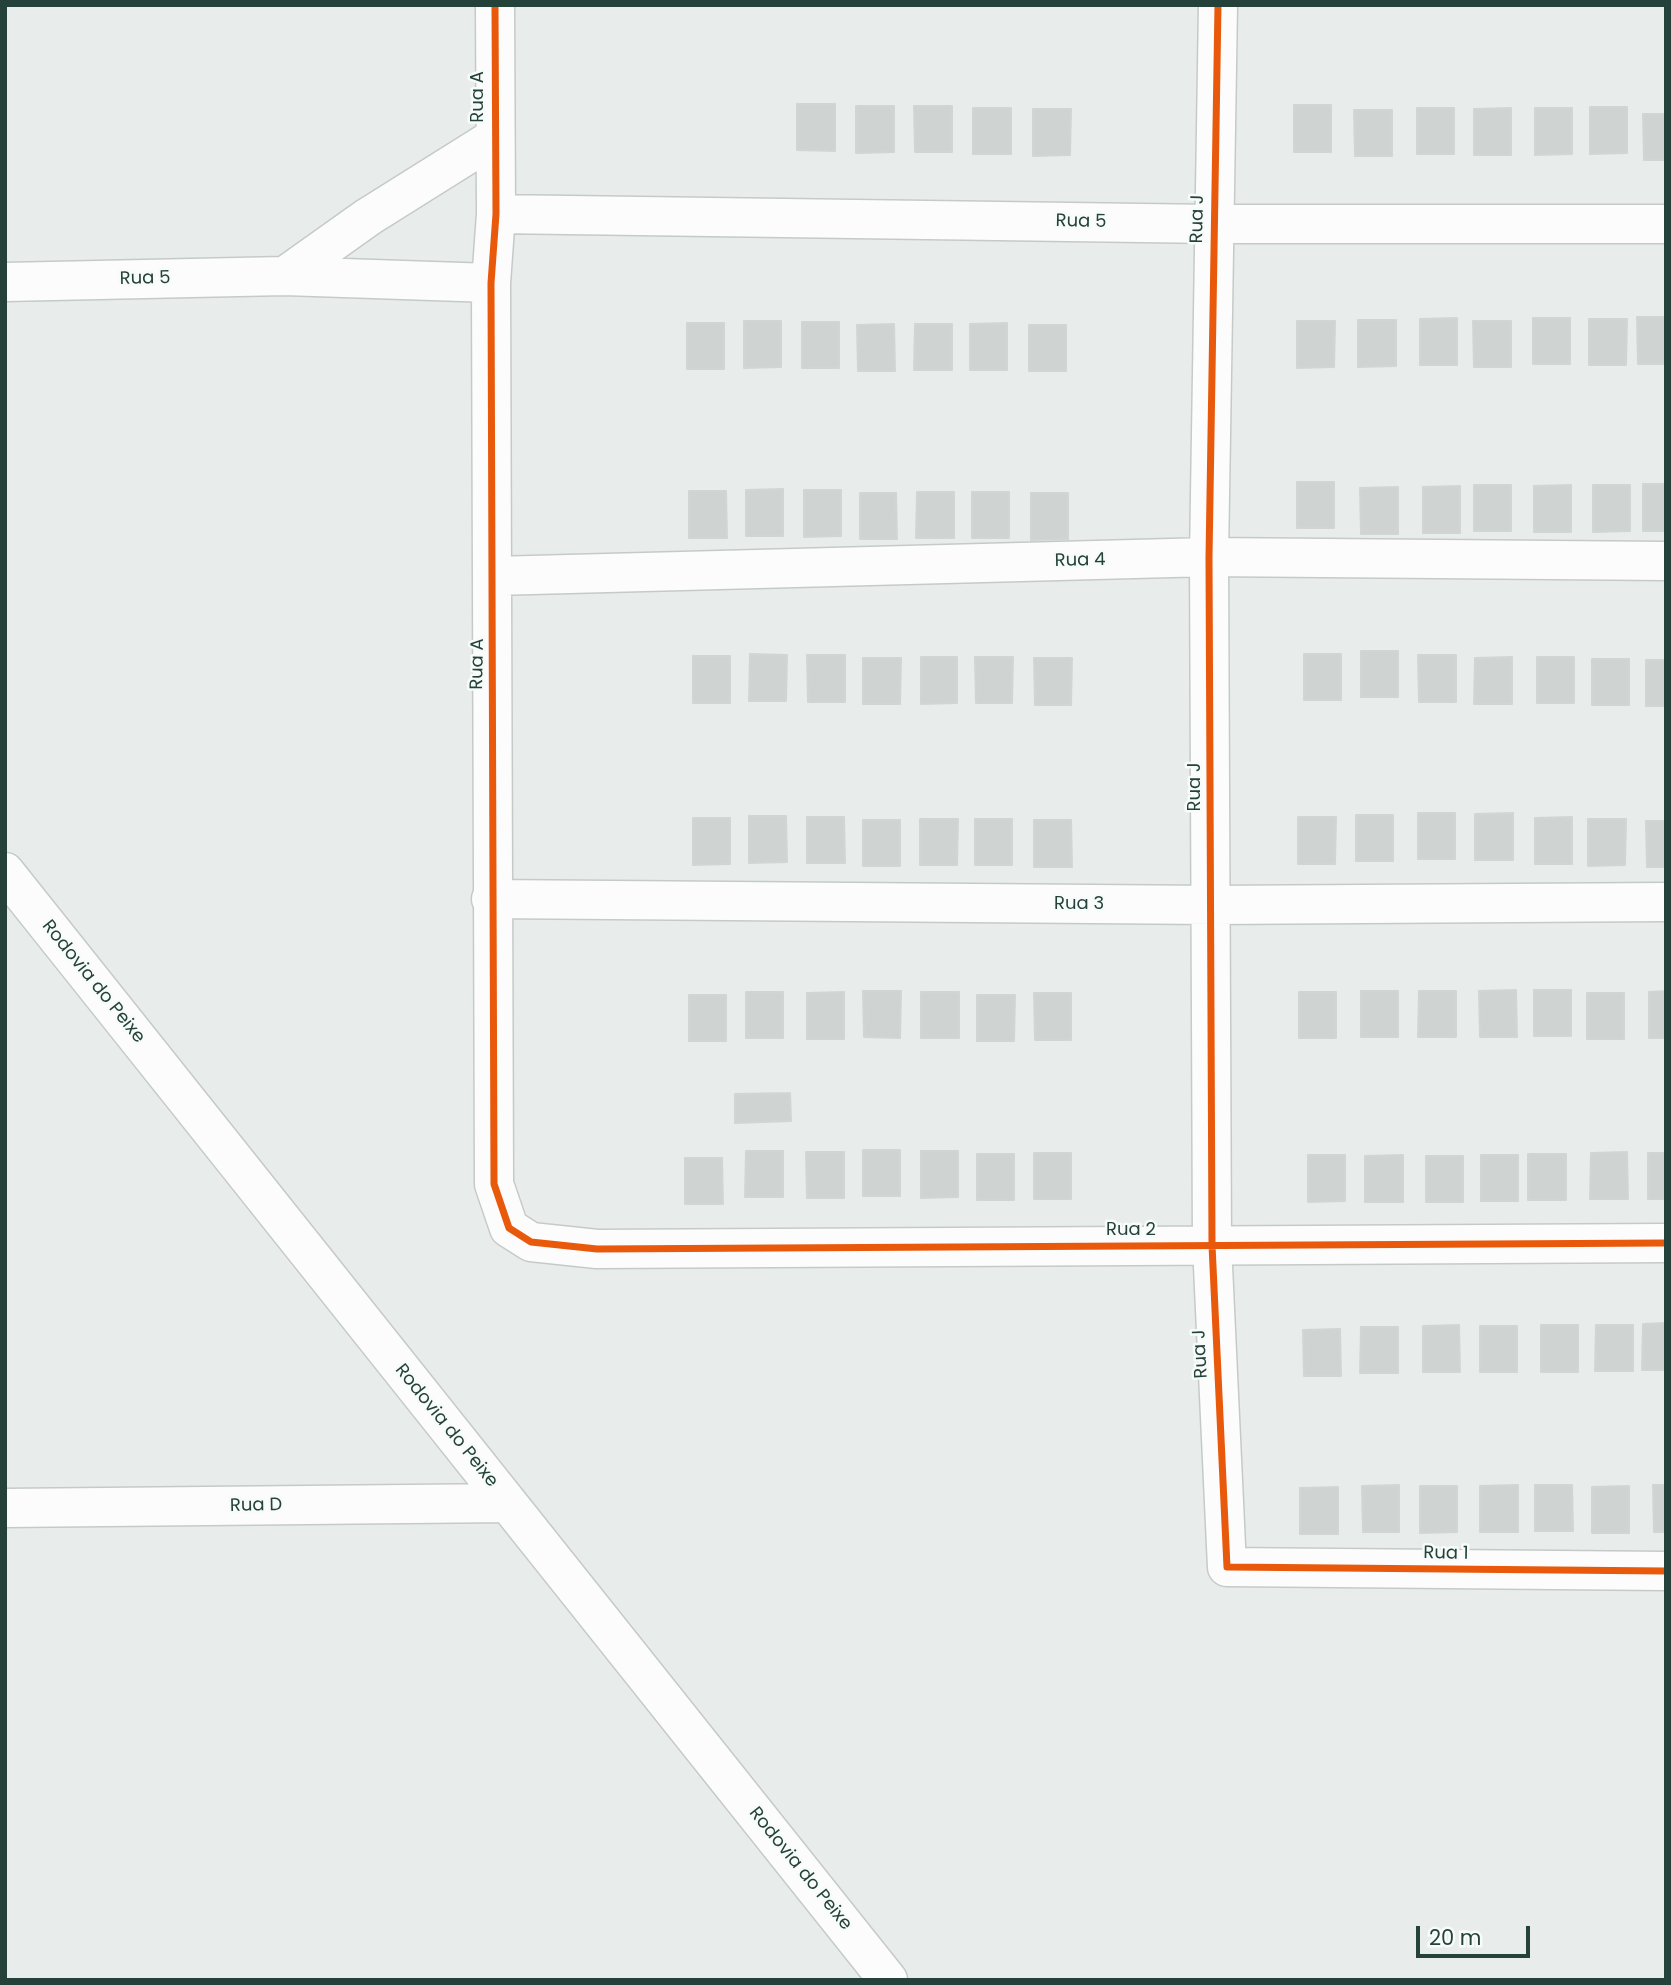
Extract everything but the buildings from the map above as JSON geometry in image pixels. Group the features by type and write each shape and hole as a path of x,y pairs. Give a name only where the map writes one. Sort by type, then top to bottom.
{"street":[{"name":"Rua A","path":"495,5 496,214 491,283 494,1184 509,1228 531,1242 597,1249"},
{"name":"Rua J","path":"1218,5 1209,558 1212,1245 1227,1567"},
{"path":"285,276 368,217 494,138"},
{"name":"Rua 5","path":"496,214 1213,224 1666,224"},
{"name":"Rua 5","path":"5,282 285,276 491,283"},
{"name":"Rua 4","path":"494,576 1209,558 1666,561"},
{"name":"Rodovia do Peixe","path":"5,872 888,1980"},
{"name":"Rua 3","path":"491,899 1212,905 1666,902"},
{"name":"Rua 2","path":"597,1249 1666,1243"},
{"name":"Rua D","path":"5,1508 508,1503"},
{"name":"Rua 1","path":"1227,1567 1666,1572"}],"cycle path":[{"path":"495,5 496,214 491,283 494,1184 509,1228 531,1242 597,1249 1666,1243"},
{"path":"1218,5 1209,557 1212,1245 1227,1567 1666,1571"}]}
